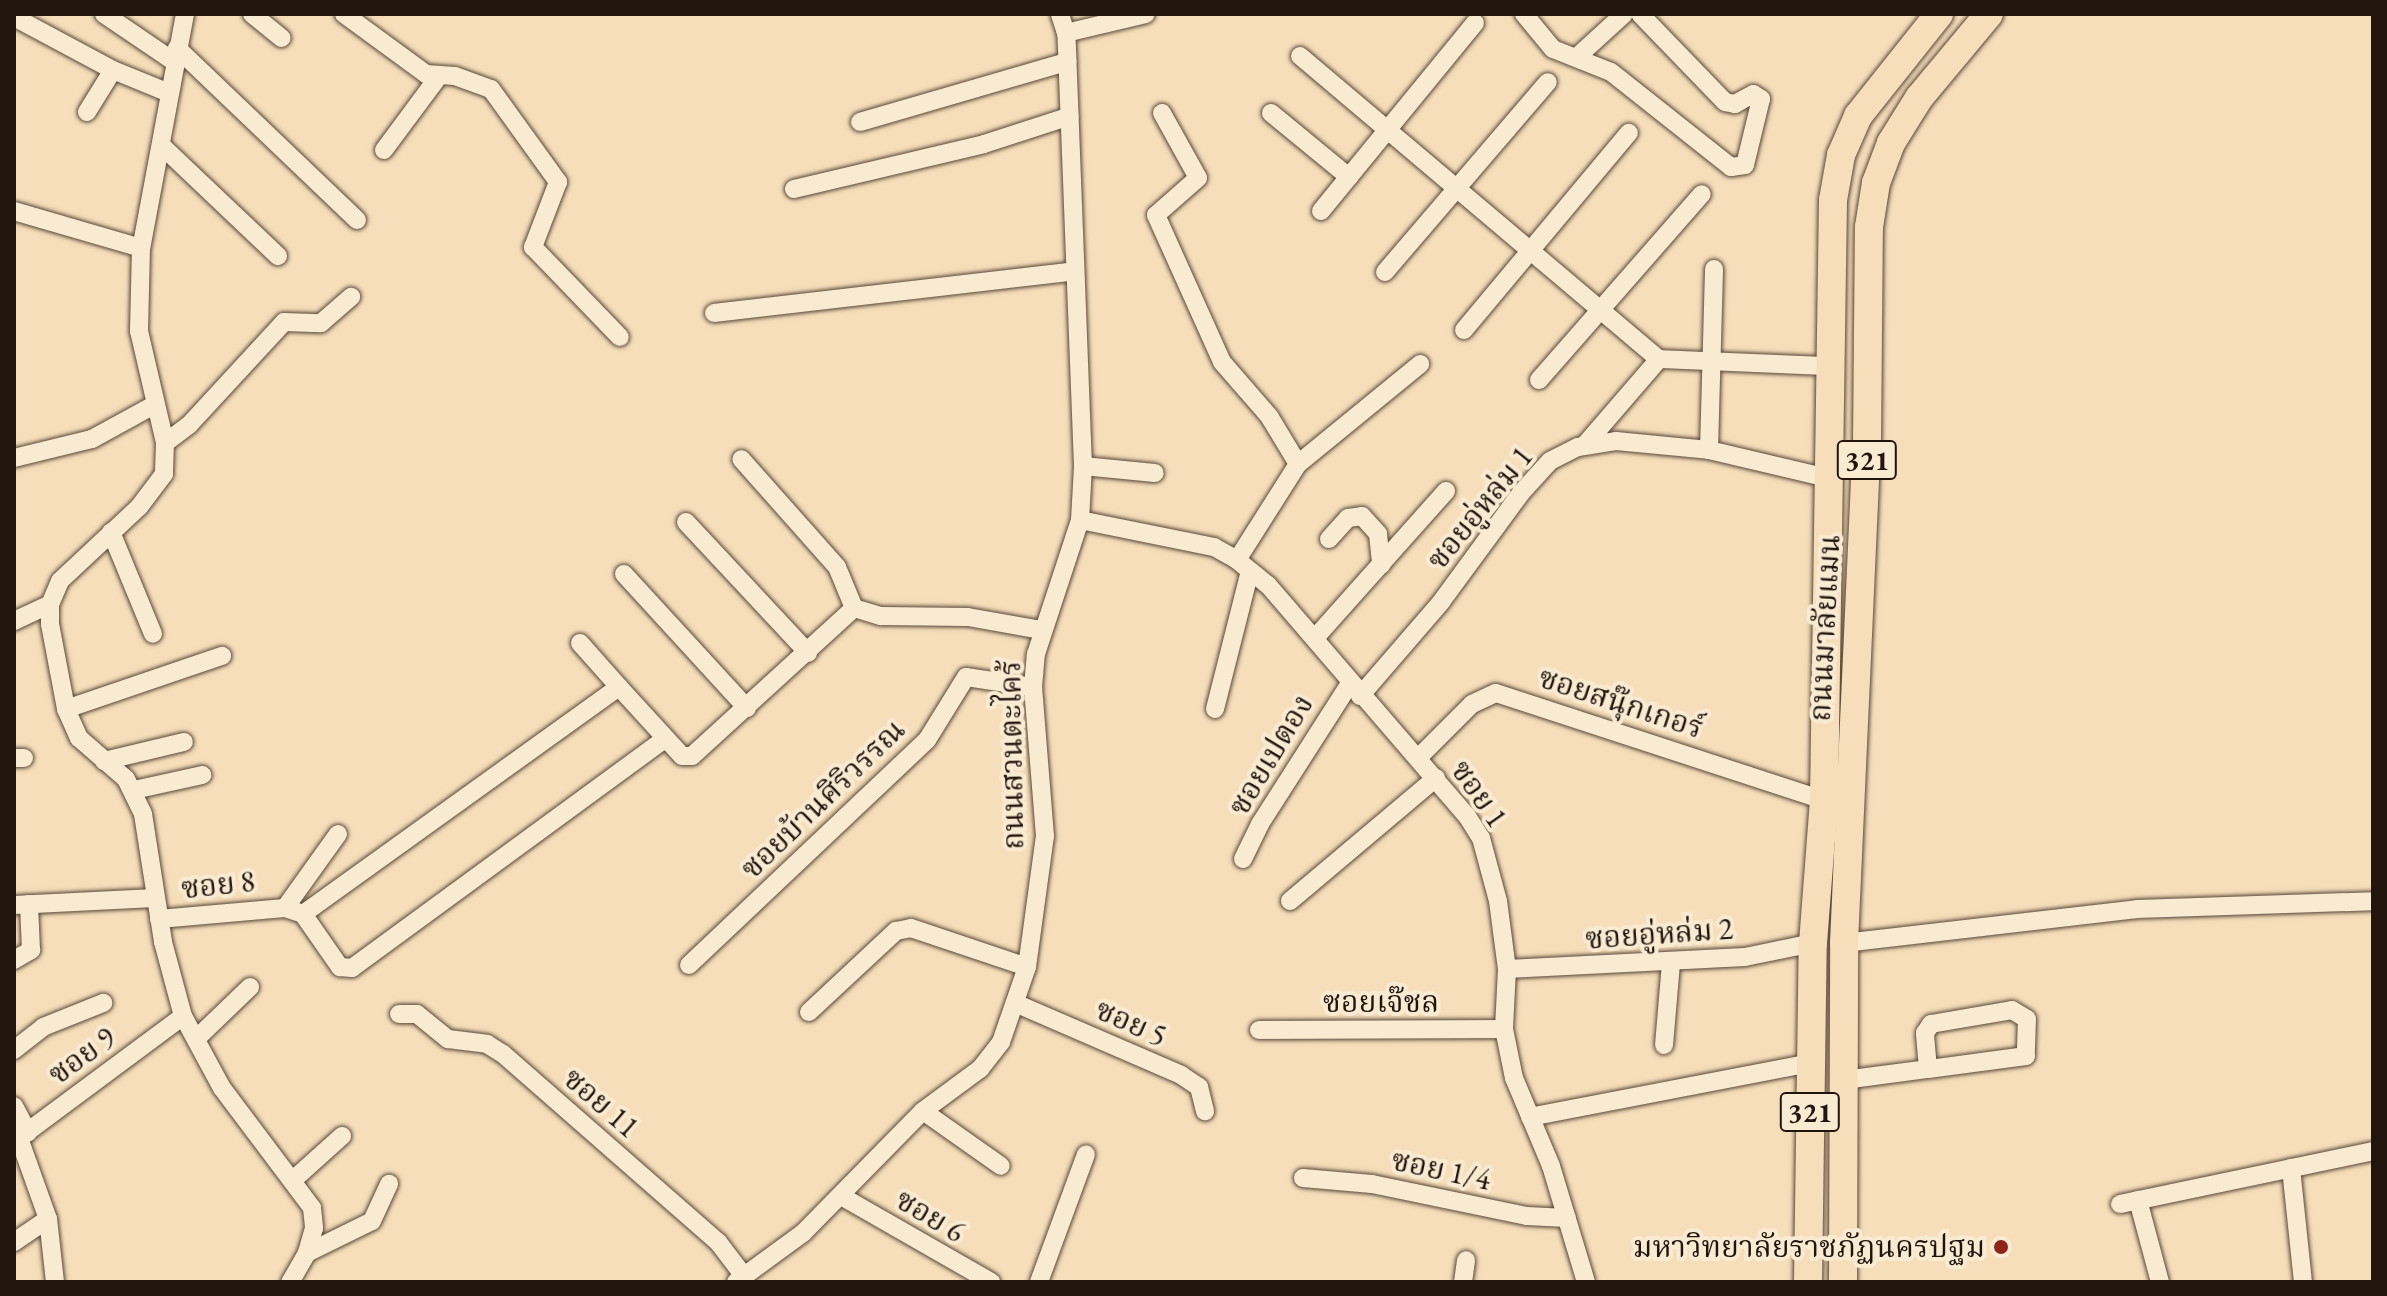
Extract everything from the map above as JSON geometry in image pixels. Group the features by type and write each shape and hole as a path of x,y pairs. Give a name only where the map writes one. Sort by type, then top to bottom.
{"highway":[{"name":"ถนนมาลัยแมน","path":"1808,1282 1813,943 1824,800 1828,366 1833,200 1841,155 1858,116 1939,14"},
{"name":"ถนนมาลัยแมน","path":"1843,1282 1844,943 1867,445 1869,227 1876,183 1891,143 1919,98 1989,14"},
{"path":"1813,943 1844,943"}],"street":[{"path":"104,14 176,56 357,220"},
{"path":"185,14 141,248 139,331 165,443 160,483 60,581 50,604 66,709 79,738 134,790 143,814 159,919 183,1016 222,1088 312,1208 314,1228 307,1253 290,1282"},
{"path":"252,14 282,38"},
{"path":"344,14 426,74 455,76 489,87 551,167 558,182 533,247 620,337"},
{"name":"ถนนสวนตะไคร้","path":"740,1279 803,1233 923,1111 980,1069 1001,1042 1027,967 1045,836 1033,687 1042,630 1080,520 1083,466 1066,33 1060,14"},
{"path":"1066,33 1146,14"},
{"path":"1524,14 1553,49 1578,56 1611,72 1731,167 1745,165 1761,99 1753,94 1735,104 1725,102 1640,14"},
{"path":"1578,56 1624,14"},
{"path":"14,17 113,70 169,93"},
{"path":"1321,211 1475,23"},
{"path":"1300,56 1659,359 1712,364 1828,366"},
{"path":"860,122 1067,62"},
{"path":"87,112 113,70"},
{"path":"384,150 439,76"},
{"path":"1385,272 1548,82"},
{"path":"1162,113 1199,175 1156,215 1222,362 1269,416 1298,464"},
{"path":"1271,113 1349,177"},
{"path":"794,189 984,144 1070,116"},
{"path":"1464,330 1629,133"},
{"path":"162,146 278,256"},
{"path":"1539,380 1702,194"},
{"path":"14,211 141,248"},
{"path":"1709,450 1714,269"},
{"path":"714,313 1075,271"},
{"path":"165,443 189,425 284,322 321,323 351,297"},
{"path":"1584,446 1659,359"},
{"path":"1215,709 1244,565 1298,464 1420,364"},
{"path":"14,458 92,439 154,405"},
{"name":"ซอยอู่หล่ม 1","path":"1355,689 1441,602 1521,493 1550,461 1584,446 1616,441 1709,450 1827,478"},
{"path":"741,459 837,567 854,608"},
{"path":"1083,466 1155,473"},
{"path":"1315,638 1446,491"},
{"path":"1329,539 1348,518 1362,516 1378,534 1381,565"},
{"name":"ซอย 1","path":"1080,520 1214,547 1244,565 1315,638 1355,689 1436,778 1481,838 1498,901 1507,969 1504,1029 1514,1078 1567,1218 1586,1282"},
{"path":"686,522 808,653"},
{"path":"111,532 153,634"},
{"path":"624,574 747,708"},
{"path":"14,621 50,604"},
{"path":"854,608 881,616 968,617 1042,630"},
{"path":"580,643 665,739 687,759 808,653 854,608"},
{"path":"66,709 222,656"},
{"name":"ซอยบ้านศิริวรรณ","path":"689,965 927,740 966,677 1033,687"},
{"path":"619,687 294,911 340,967 352,968 665,739"},
{"name":"ซอยเปตอง","path":"1243,859 1260,824 1355,689"},
{"name":"ซอยสนุ๊กเกอร์","path":"1418,758 1472,704 1496,693 1824,800"},
{"path":"104,761 184,742"},
{"path":"134,790 202,775"},
{"path":"1290,901 1436,778"},
{"name":"ซอย 8","path":"159,919 294,911 338,834"},
{"path":"14,960 31,950 22,904 155,898"},
{"path":"1844,943 2137,909 2373,901"},
{"path":"809,1012 903,929 918,928 1027,967"},
{"name":"ซอยอู่หล่ม 2","path":"1507,969 1745,957 1813,943"},
{"path":"1664,1045 1671,963"},
{"path":"196,1039 250,987"},
{"path":"14,1050 43,1027 103,1003"},
{"name":"ซอย 5","path":"1015,1003 1181,1075 1199,1087 1205,1111"},
{"path":"1844,1080 1928,1069 2026,1056 2027,1019 2012,1010 1931,1024 1925,1033 1928,1069"},
{"name":"ซอย 11","path":"399,1014 417,1014 448,1039 487,1044 503,1054 718,1242 740,1279"},
{"name":"ซอย 9","path":"20,1134 183,1016"},
{"name":"ซอยเจ๊ชล","path":"1259,1030 1504,1029"},
{"path":"1530,1117 1570,1105 1811,1063"},
{"path":"14,1106 48,1219 55,1282"},
{"path":"923,1111 1001,1166"},
{"path":"293,1180 342,1136"},
{"path":"2160,1282 2129,1202 2373,1151"},
{"path":"1039,1282 1086,1154"},
{"path":"2291,1168 2303,1282"},
{"name":"ซอย 1/4","path":"1303,1178 1402,1188 1527,1216 1567,1218"},
{"path":"307,1253 372,1221 389,1184"},
{"name":"ซอย 6","path":"841,1196 991,1282"},
{"path":"14,1242 48,1219"},
{"path":"1463,1282 1466,1260"}],"place":[{"name":"มหาวิทยาลัยราชภัฏนครปฐม","path":"2001,1247"}]}
